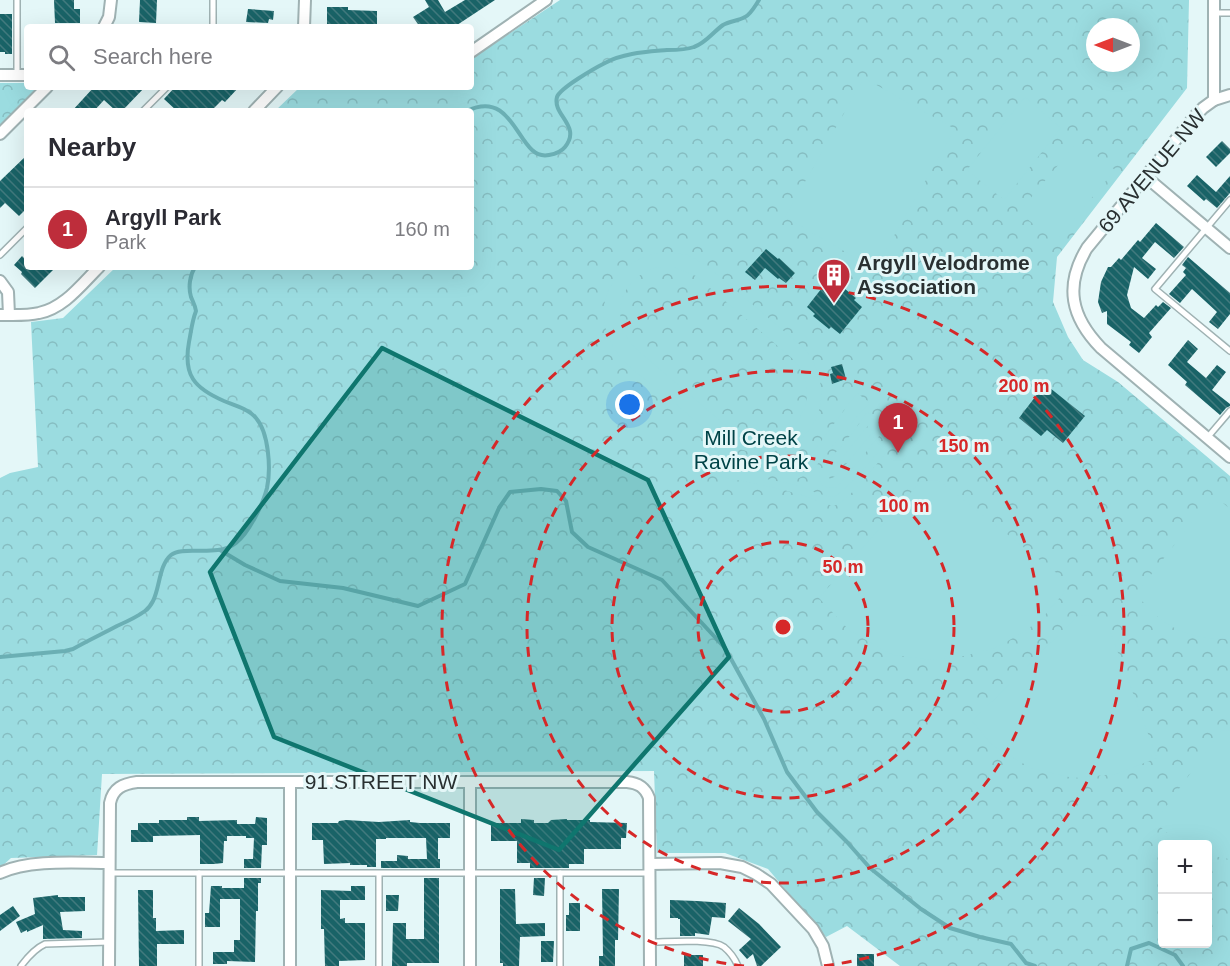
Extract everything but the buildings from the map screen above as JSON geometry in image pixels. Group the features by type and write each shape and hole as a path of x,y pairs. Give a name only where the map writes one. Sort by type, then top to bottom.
{"street":[{"path":"106,22 111,0"},
{"path":"304,24 305,0"},
{"path":"474,50 546,0"},
{"name":"69 AVENUE NW","path":"1207,438 1094,341 1082,324 1074,304 1074,284 1078,265 1088,248 1196,115 1214,100 1214,0"},
{"path":"0,75 22,75"},
{"path":"26,108 44,90"},
{"path":"257,108 274,90"},
{"path":"1214,100 1230,95"},
{"path":"0,134 24,110"},
{"path":"1146,177 1230,248"},
{"path":"0,281 8,292 5,315 37,313 53,308 69,298 96,270"},
{"path":"1207,438 1230,457"},
{"name":"91 STREET NW","path":"109,868 111,797 116,789 137,782 627,782 637,784 647,793 650,868"},
{"path":"470,782 470,966"},
{"path":"290,783 290,966"},
{"path":"650,966 650,868 713,863 733,865 756,874 771,884 807,920 818,935 828,966"},
{"path":"0,873 42,864 109,868 109,966"}],"lane":[{"path":"17,0 22,75"},
{"path":"213,0 213,24"},
{"path":"1214,13 1230,13"},
{"path":"146,108 164,90"},
{"path":"1230,200 1155,289 1230,351"},
{"path":"0,255 24,231"},
{"path":"1207,438 1230,411"},
{"path":"109,868 199,873 379,874 560,873 650,868"},
{"path":"199,873 199,966"},
{"path":"560,873 560,966"},
{"path":"379,874 379,966"},
{"path":"21,966 45,944 109,942"},
{"path":"650,942 718,944 730,953 738,966"}],"highlighted area":[{"path":"382,348 648,480 729,657 559,850 274,737 210,572"}],"green space":[{"name":"Mill Creek Ravine Park","path":"560,0 1189,0 1187,88 1057,257 1053,302 1068,337 1083,360 1118,382 1230,476 1230,966 900,966 847,926 826,937 768,869 725,853 657,853 654,771 102,774 97,855 11,858 0,868 0,478 10,473 38,467 31,322 63,318 113,270 474,270 474,108 278,108 297,90 474,90 474,57"},
{"path":"864,78 955,129 875,269 785,217"},
{"path":"0,83 24,83 24,90 35,90 0,126"},
{"path":"1025,97 1061,128 1004,200 967,170"},
{"path":"1078,141 1115,170 1055,242 1019,212"},
{"path":"667,252 688,255 706,265 805,349 818,375 821,403 815,421 802,438 790,446 768,452 751,452 720,440 636,372 616,351 605,326 604,310 607,295 613,282 623,270 635,261","holes":["659,267 676,268 696,276 794,360 804,379 807,397 803,413 793,426 779,435 762,438 744,435 724,424 635,348 627,336 620,312 627,289 645,272"]},
{"path":"857,393 870,403 811,472 799,478 786,479 723,458 715,457 711,461 726,470 799,486 826,496 835,496 866,467 895,427 894,423 890,423 837,487 825,487 819,479 820,471 867,412 875,417 832,470 828,476 830,479 836,476 884,419 894,415 900,416 905,425 893,443 862,482 836,505 825,504 781,489 710,474 699,463 700,455 713,447 782,467 798,464 810,456"},
{"path":"938,480 1068,582 1063,594 1043,617 1024,632 995,648 964,656 932,660 893,655 850,631 819,598 920,482"},
{"path":"1222,502 1230,509 1230,639 1201,637 1177,629 1156,615 1136,594 1206,504"},
{"path":"1094,615 1110,631 1157,758 1116,774 1073,778 1031,768 993,746 972,721 1078,616"},
{"path":"1230,730 1230,859 1212,856 1212,840 1175,840 1155,822 1221,731"}],"waterway":[{"path":"474,109 484,106 496,109 506,116 530,148 538,154 556,153 565,147 570,133 559,109 557,97 571,84 620,57 643,52 691,48 698,45 723,25 747,16 759,0"},
{"path":"0,657 73,649 135,617 151,604 164,564 171,555 184,551 220,550 236,543 259,510 267,488 269,471 264,433 256,418 249,412 205,391 193,379 190,372 188,353 196,311 190,285 194,270"},
{"path":"220,550 245,565 280,581 343,588 418,606 465,584 499,508 510,492 541,489 557,491 566,501 572,532 588,547 662,580 725,648 764,719 787,772 817,812 870,868 921,909 950,928 1011,944 1026,963 1035,966"},
{"path":"1127,966 1131,949 1149,943 1175,955 1183,966"}],"place":[{"name":"Argyll Velodrome Association","path":"834,304"},
{"name":"Argyll Park","path":"898,453"}]}
